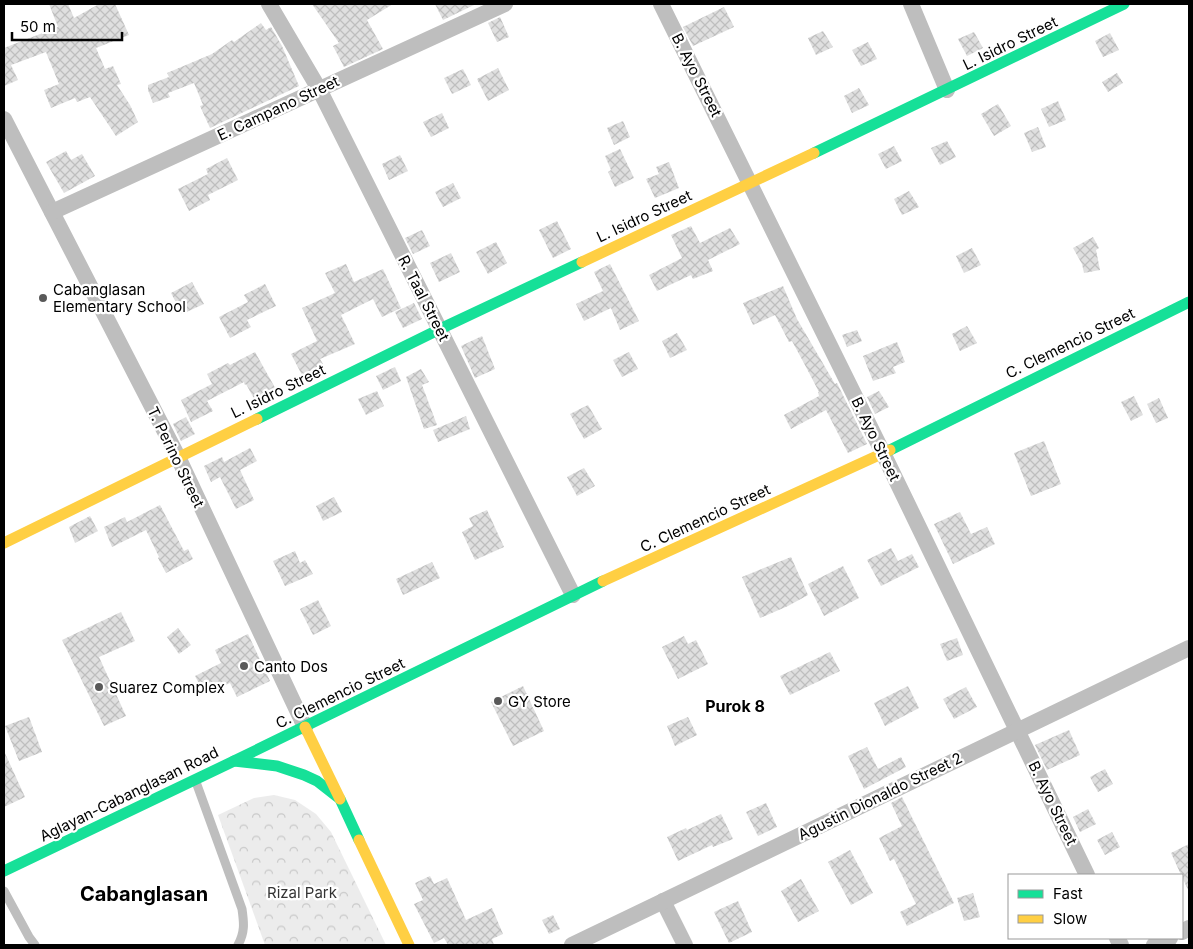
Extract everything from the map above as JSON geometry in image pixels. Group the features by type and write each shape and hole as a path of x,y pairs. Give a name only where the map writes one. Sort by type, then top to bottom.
{"street":[{"name":"R. Taal Street","path":"269,4 319,89 573,595"},
{"name":"E. Campano Street","path":"52,212 319,89 484,8 506,4"},
{"name":"B. Ayo Street","path":"661,4 883,453 1087,874"},
{"path":"911,4 947,90"},
{"name":"L. Isidro Street","path":"4,543 440,329 947,90 1124,4"},
{"name":"T. Perino Street","path":"4,119 178,457 340,800"},
{"name":"C. Clemencio Street","path":"234,761 573,595 883,453 1189,302"},
{"name":"Agustin Dionaldo Street 2","path":"572,945 1189,648"},
{"name":"Aglayan-Cabanglasan Road","path":"4,871 234,761 263,762 291,769 318,782 340,800 409,945"},
{"path":"662,902 685,945"},
{"path":"1154,945 1168,939"}],"lane":[{"path":"195,779 242,909 245,923 244,934 238,945"},
{"path":"4,891 35,945"}],"green space":[{"name":"Rizal Park","path":"274,795 295,800 316,814 331,832 386,945 265,945 218,815 254,798"}],"building":[{"path":"49,4 68,4 74,18 99,4 115,4 129,35 96,48 105,69 113,66 121,84 117,85 138,122 116,136 90,97 77,102 75,98 51,108 44,90 59,84 46,52 11,65 18,80 4,86 4,48 58,27"},
{"path":"312,4 393,4 367,20 383,49 344,67 333,46 339,43"},
{"path":"435,4 476,4 443,20"},
{"path":"724,7 734,27 693,46 683,27"},
{"path":"500,17 509,37 497,42 488,23"},
{"path":"261,23 266,30 271,27 282,46 299,86 210,128 200,106 203,105 194,83 168,93 170,97 153,103 148,85 169,77 167,73 212,54 232,40 234,42"},
{"path":"823,31 833,47 816,55 808,38"},
{"path":"974,32 983,48 967,56 958,39"},
{"path":"1110,33 1119,50 1103,57 1095,41"},
{"path":"868,42 877,59 861,66 852,50"},
{"path":"498,68 509,90 488,101 477,79"},
{"path":"463,69 471,85 452,94 444,78"},
{"path":"1117,73 1123,83 1108,92 1102,82"},
{"path":"859,88 869,105 852,113 844,96"},
{"path":"1058,101 1066,120 1049,127 1041,109"},
{"path":"998,104 1011,126 994,136 981,114"},
{"path":"442,113 449,128 431,137 423,122"},
{"path":"623,121 630,137 614,145 607,128"},
{"path":"1038,127 1046,147 1032,152 1024,133"},
{"path":"947,141 956,157 940,165 931,148"},
{"path":"894,146 902,161 886,169 878,154"},
{"path":"620,149 634,178 615,187 608,172 611,170 605,156"},
{"path":"66,151 71,160 82,154 95,176 64,193 46,162"},
{"path":"400,155 408,171 389,180 382,164"},
{"path":"227,158 238,180 208,195 210,200 189,211 178,189 208,174 206,169"},
{"path":"669,162 679,188 655,198 646,179 659,174 656,167"},
{"path":"453,183 461,198 443,207 435,192"},
{"path":"909,191 919,207 902,215 894,199"},
{"path":"557,221 571,249 553,258 539,230"},
{"path":"691,226 700,243 730,228 740,244 708,260 713,271 693,279 691,275 657,291 649,275 682,258 671,235"},
{"path":"422,230 430,246 413,254 405,238"},
{"path":"1093,237 1099,248 1096,250 1100,270 1084,273 1082,264 1073,248"},
{"path":"496,242 507,263 488,274 476,252"},
{"path":"972,248 981,265 964,273 956,256"},
{"path":"451,253 460,272 439,282 430,263"},
{"path":"346,264 354,282 383,269 401,308 382,317 373,299 341,315 355,344 320,359 323,364 302,375 291,354 317,341 302,308 335,293 325,273"},
{"path":"610,264 639,321 620,330 611,308 584,321 576,304 603,291 594,272"},
{"path":"192,282 204,304 182,314 171,293"},
{"path":"265,284 276,306 247,320 251,327 230,338 219,317 248,302 244,295"},
{"path":"783,286 797,319 835,384 837,383 867,444 848,453 826,410 791,429 784,415 819,396 819,392 792,341 789,342 775,315 753,325 743,303"},
{"path":"414,303 422,319 403,328 395,312"},
{"path":"967,326 977,343 960,351 952,334"},
{"path":"857,330 862,341 847,347 842,335"},
{"path":"677,333 687,350 670,358 662,341"},
{"path":"482,336 495,369 475,378 461,346"},
{"path":"897,342 905,362 893,367 896,373 873,381 863,356"},
{"path":"255,352 278,393 257,404 244,382 207,401 213,411 191,422 181,400 212,384 207,374"},
{"path":"629,352 638,369 622,377 613,360"},
{"path":"395,367 401,381 383,390 376,376"},
{"path":"421,369 429,382 422,385 437,425 424,429 406,377"},
{"path":"377,391 384,406 366,415 358,399"},
{"path":"879,391 889,407 875,414 867,397"},
{"path":"1134,396 1143,415 1131,421 1121,402"},
{"path":"1159,398 1168,418 1156,423 1147,404"},
{"path":"588,405 602,429 584,439 570,414"},
{"path":"466,416 470,429 438,442 433,430"},
{"path":"186,417 195,434 181,441 173,424"},
{"path":"1044,441 1061,484 1031,496 1014,453"},
{"path":"250,448 257,461 240,470 254,500 236,509 220,477 211,482 204,466 222,457 224,462"},
{"path":"584,468 595,486 577,496 567,477"},
{"path":"334,497 342,512 323,521 316,506"},
{"path":"160,505 184,551 188,549 193,559 166,573 146,530 112,547 104,527 125,517 127,522"},
{"path":"487,510 504,547 475,560 462,532 473,526 469,518"},
{"path":"960,512 971,534 987,527 995,544 953,564 934,524"},
{"path":"90,516 98,531 75,543 69,527"},
{"path":"891,548 898,561 912,554 919,567 881,586 867,560"},
{"path":"295,551 300,563 305,560 313,574 285,586 273,561"},
{"path":"791,557 808,595 760,618 742,577"},
{"path":"432,562 440,578 403,595 396,579"},
{"path":"843,566 859,598 824,616 808,584"},
{"path":"318,600 331,626 313,635 300,609"},
{"name":"Suarez Complex","path":"121,612 135,641 99,657 126,716 104,726 62,640"},
{"path":"178,628 191,645 179,654 167,637"},
{"path":"248,634 270,681 237,697 230,683 205,695 195,676 221,663 215,650"},
{"path":"684,636 688,644 696,640 708,664 678,679 662,647"},
{"path":"957,638 963,655 947,661 940,644"},
{"path":"830,652 840,671 790,695 780,676"},
{"path":"523,686 544,731 513,746 491,702"},
{"path":"908,686 919,708 885,726 874,703"},
{"path":"966,687 977,707 954,719 943,699"},
{"path":"29,717 42,752 19,761 5,726"},
{"path":"688,717 697,735 675,746 667,726"},
{"path":"1069,730 1080,755 1047,770 1035,745"},
{"path":"867,747 878,769 901,757 906,767 864,789 848,756"},
{"path":"4,751 25,797 4,807"},
{"path":"1105,769 1113,784 1098,792 1090,777"},
{"path":"902,797 954,903 907,926 900,912 916,904 894,859 890,861 879,838 902,826 891,803"},
{"path":"766,803 777,827 758,836 746,812"},
{"path":"1088,809 1096,824 1080,832 1073,817"},
{"path":"721,814 733,839 713,847 712,845 678,861 667,837"},
{"path":"1112,832 1120,847 1105,855 1097,840"},
{"path":"1189,844 1189,892 1183,879 1183,874 1181,874 1171,853"},
{"path":"850,850 873,893 851,905 828,862"},
{"path":"430,876 434,884 447,878 466,920 492,908 503,934 492,939 494,945 448,945 444,938 434,943 414,904 423,900 415,883"},
{"path":"801,879 819,911 798,922 781,891"},
{"path":"973,893 980,917 964,921 957,898"},
{"path":"738,901 752,932 729,943 714,912"},
{"path":"553,915 560,929 549,934 542,920"}],"traffic: fast":[{"path":"814,153 1124,4"},
{"path":"257,419 582,262"},
{"path":"890,450 1189,302"},
{"path":"234,761 603,581"},
{"path":"4,871 234,761 277,766 317,781 340,799 359,840"}],"traffic: slow":[{"path":"582,262 814,153"},
{"path":"4,543 257,419"},
{"path":"603,581 890,450"},
{"path":"305,727 340,799"},
{"path":"359,840 409,945"}],"place":[{"name":"Cabanglasan Elementary School","path":"43,298"},
{"name":"Canto Dos","path":"244,666"},
{"name":"Suarez Complex","path":"99,687"},
{"name":"GY Store","path":"498,701"}],"district":[{"name":"Purok 8","path":"735,706"},
{"name":"Cabanglasan","path":"144,894"}]}
